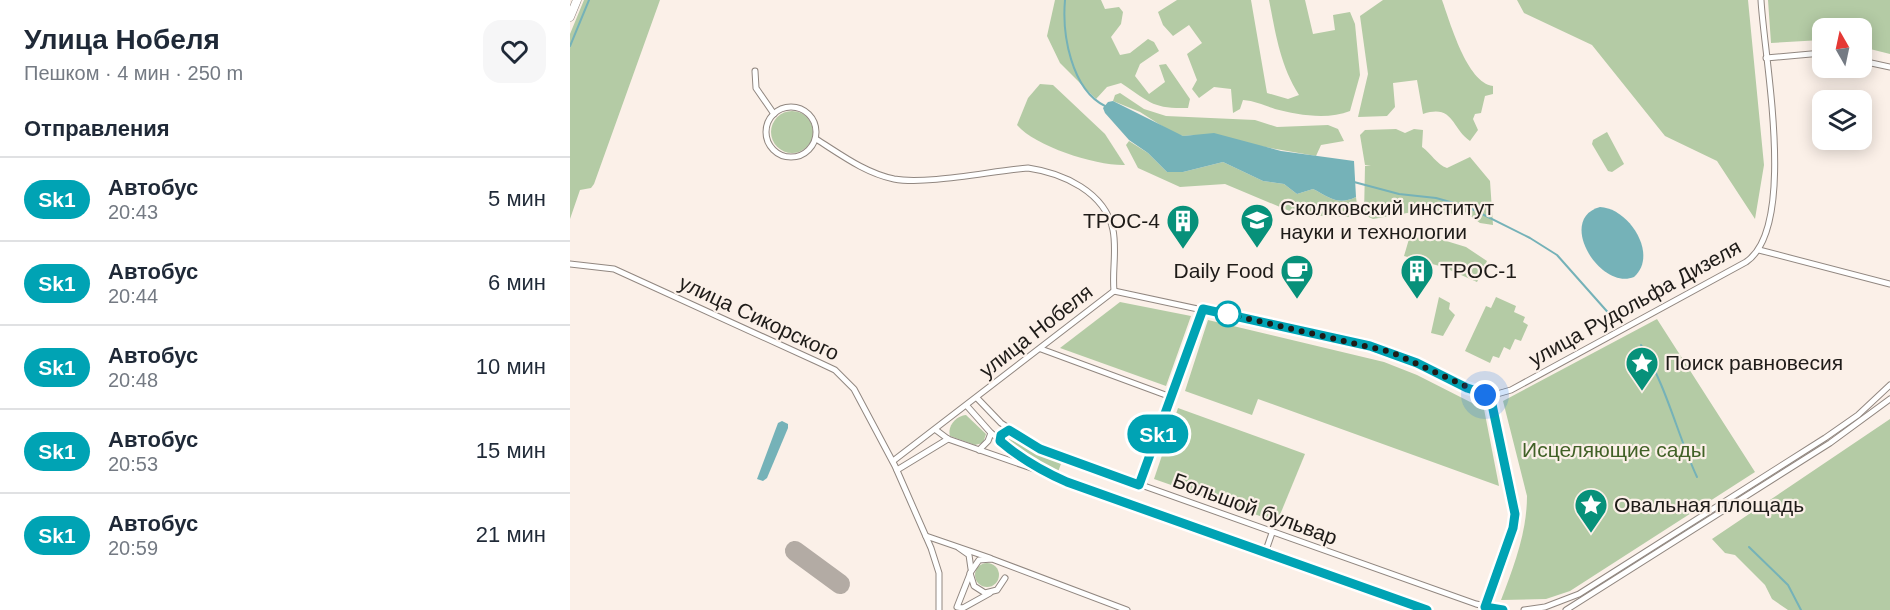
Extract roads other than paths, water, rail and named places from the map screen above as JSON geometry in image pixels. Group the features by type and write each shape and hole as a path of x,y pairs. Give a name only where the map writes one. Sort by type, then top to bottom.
{"main road":[{"path":"570,17 577,0"}],"street":[{"name":"улица Рудольфа Дизеля","path":"1490,395 1511,390 1746,262 1759,250 1767,228 1776,164 1761,0"},
{"path":"1766,58 1812,54"},
{"path":"1872,63 1890,67"},
{"path":"755,71 756,88 774,114"},
{"path":"787,107 807,112 815,124 816,139 811,149 800,156 785,157 778,154 768,143 766,135 769,120 774,114 787,107"},
{"path":"816,139 861,167 892,178 921,179 1028,168 1068,180 1095,198 1113,229 1114,291"},
{"path":"1759,250 1890,284"},
{"name":"улица Сикорского","path":"570,264 589,264 614,269 835,370 854,389 893,461 926,536 939,573 939,610"},
{"name":"улица Нобеля","path":"893,461 1114,291 1370,346 1417,363 1467,388 1490,395"},
{"path":"1139,485 1203,309"},
{"path":"1041,349 1171,397"},
{"path":"1524,610 1545,607 1579,594 1825,438 1858,415 1890,386"},
{"path":"1485,608 1513,528 1515,514 1490,395"},
{"name":"Большой бульвар","path":"977,398 1000,423 1040,449 1485,608 1503,610"},
{"path":"1566,610 1830,443 1890,399"},
{"name":"Большой бульвар","path":"967,406 991,433 1041,471 1427,610"},
{"path":"936,430 948,439 1041,471"},
{"path":"979,450 988,441 991,433"},
{"path":"897,470 948,439"},
{"path":"1264,553 1272,533"},
{"path":"926,536 1127,610"},
{"path":"955,546 969,555 974,586 985,593 992,592"},
{"path":"992,559 979,560 971,572 957,607 963,608 992,592 1002,585 1005,579"}],"water":[{"path":"1113,101 1183,136 1214,133 1281,151 1354,161 1356,197 1339,201 1313,189 1297,194 1284,184 1263,181 1223,162 1183,172 1167,172 1148,153 1129,140 1105,113 1103,108 1108,102"},
{"path":"1600,207 1611,209 1621,215 1637,234 1642,245 1643,257 1641,268 1634,277 1621,279 1608,274 1588,252 1582,238 1582,225 1587,214"},
{"path":"782,421 788,424 788,428 767,478 763,481 757,479 778,423"}],"waterway":[{"path":"570,46 589,0"},
{"path":"1065,0 1065,29 1071,59 1084,87 1093,98 1105,106"},
{"path":"1354,182 1399,194 1436,198 1468,207 1530,238 1557,255 1612,317"},
{"path":"1641,345 1658,377 1697,477"},
{"path":"1749,547 1788,585 1801,610"}],"place":[{"name":"Сколковский институт науки и технологии","path":"1257,249"},
{"name":"TPOC-4","path":"1183,250"},
{"name":"Daily Food","path":"1297,300"},
{"name":"TPOC-1","path":"1417,300"},
{"name":"Поиск равновесия","path":"1642,392"},
{"name":"Овальная площадь","path":"1591,534"}],"park label":[{"name":"Исцеляющие сады","path":"1614,450"}]}
